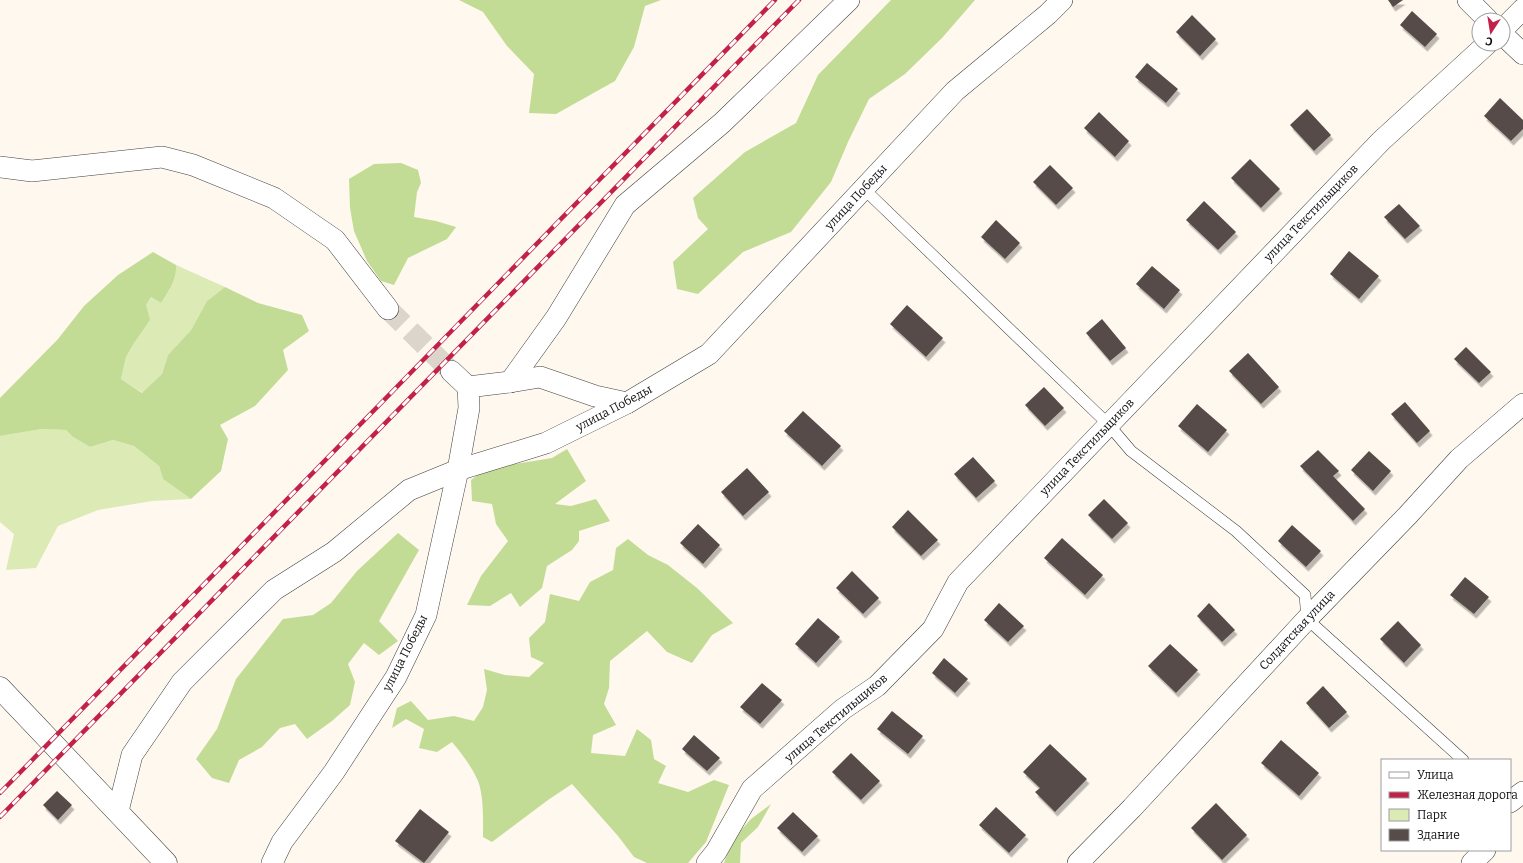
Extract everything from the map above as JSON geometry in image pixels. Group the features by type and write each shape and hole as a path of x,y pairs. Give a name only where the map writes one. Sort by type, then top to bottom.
{"street":[{"path":"510,382 556,318 625,205 722,123 849,0"},
{"name":"улица Победы","path":"272,863 282,842 334,772 396,677 426,615 458,470 546,443 627,403 709,354 955,91 1048,14 1062,0"},
{"path":"1468,0 1480,12"},
{"path":"1511,21 1523,9"},
{"path":"1511,43 1523,54"},
{"name":"улица Текстильщиков","path":"707,863 716,852 752,789 843,709 877,686 892,671 933,629 958,582 1381,141 1478,52"},
{"path":"0,167 32,170 162,157 193,165 274,198 335,240 388,309"},
{"path":"118,811 132,754 182,682 274,590 334,552 409,490 458,470 469,408 468,387 452,371"},
{"path":"468,387 540,377 595,396 627,403"},
{"name":"Солдатская улица","path":"1078,863 1132,808 1307,619 1460,459 1523,404"},
{"path":"0,688 166,863"},
{"path":"1511,801 1523,792"},
{"path":"1472,863 1484,851"}],"lane":[{"path":"864,189 1108,424 1131,451 1236,531 1305,595 1307,619 1462,759"}],"green space":[{"path":"459,0 661,0 645,6 634,47 615,81 556,114 529,113 534,74 507,46 483,12"},
{"path":"891,0 975,0 942,38 905,74 869,99 831,182 791,232 743,252 698,294 677,289 673,262 708,229 698,218 693,198 745,152 796,123 818,75"},
{"path":"401,163 418,170 421,183 417,192 414,217 436,221 456,227 447,239 408,258 394,285 381,281 367,261 354,231 350,208 349,179 374,164"},
{"path":"153,252 176,265 176,271 172,285 161,303 151,297 146,305 150,320 126,357 121,379 142,393 162,374 168,355 191,330 207,301 225,287 258,303 302,315 309,331 283,350 288,370 255,406 220,425 228,439 221,471 191,499 163,479 159,466 134,446 113,440 90,447 73,437 66,430 42,429 0,436 0,398 58,339 84,306 118,275"},
{"path":"176,265 225,287 207,301 191,330 168,355 162,374 143,393 121,379 126,357 134,343 146,305 151,297 161,303 174,280"},
{"path":"42,429 66,430 73,437 90,447 113,440 134,446 159,466 163,479 191,499 152,501 98,510 58,526 36,568 6,570 14,534 0,522 0,436"},
{"path":"567,449 586,481 555,504 571,506 596,499 610,521 579,531 579,541 572,550 547,566 542,588 520,607 511,593 490,606 467,605 481,576 508,541 496,524 492,504 472,501 471,480 483,471 552,458"},
{"path":"398,533 419,550 379,621 398,641 379,655 364,643 348,664 355,682 350,705 332,721 307,739 295,724 280,728 262,747 239,760 229,783 212,778 196,759 217,729 236,679 283,619 313,615 331,603 357,571"},
{"path":"628,539 648,555 668,565 697,588 733,623 712,635 692,663 667,652 647,631 610,661 609,688 604,704 616,725 593,735 591,753 625,756 637,729 651,740 654,759 666,766 658,783 688,792 714,780 729,785 706,842 688,863 647,863 634,857 618,836 572,784 492,842 483,837 483,809 480,787 476,776 466,761 452,742 437,752 419,748 424,729 406,719 392,728 397,708 411,701 428,720 454,716 474,721 483,707 487,690 484,669 505,675 529,677 544,663 531,657 529,638 545,622 550,594 579,601 590,582 613,570 616,548"},
{"path":"771,804 758,827 741,843 740,863 724,863 733,839 751,819"}],"building":[{"path":"1388,0 1403,0 1393,7"},
{"path":"1412,11 1437,34 1425,47 1400,25"},
{"path":"1192,15 1216,39 1200,56 1176,32"},
{"path":"1147,63 1178,89 1166,103 1135,77"},
{"path":"1500,98 1523,120 1523,129 1511,141 1484,116"},
{"path":"1307,109 1331,135 1314,151 1290,125"},
{"path":"1099,112 1129,141 1115,157 1084,128"},
{"path":"1250,159 1280,189 1261,208 1231,178"},
{"path":"1050,165 1073,188 1056,205 1033,182"},
{"path":"1204,201 1236,232 1218,250 1186,220"},
{"path":"1399,204 1420,226 1405,239 1384,217"},
{"path":"996,220 1020,243 1005,259 981,237"},
{"path":"1349,251 1379,276 1359,299 1330,274"},
{"path":"1152,266 1180,290 1164,309 1136,284"},
{"path":"907,305 943,338 926,357 890,324"},
{"path":"1102,319 1126,348 1110,361 1086,333"},
{"path":"1466,347 1491,372 1479,383 1454,359"},
{"path":"1248,353 1279,387 1261,404 1229,371"},
{"path":"1044,387 1064,408 1045,426 1025,405"},
{"path":"1405,402 1430,431 1417,443 1391,414"},
{"path":"1197,404 1227,430 1208,452 1178,426"},
{"path":"803,411 841,446 822,466 784,431"},
{"path":"1318,450 1339,471 1333,476 1365,509 1353,521 1300,466"},
{"path":"1369,451 1391,471 1373,491 1351,470"},
{"path":"973,457 995,481 976,498 954,474"},
{"path":"747,468 769,492 743,516 721,492"},
{"path":"1104,499 1128,523 1112,539 1088,515"},
{"path":"908,510 938,540 921,556 892,527"},
{"path":"698,524 720,545 703,564 680,543"},
{"path":"1292,525 1321,551 1306,567 1278,541"},
{"path":"1062,538 1103,575 1085,595 1044,558"},
{"path":"852,571 879,598 863,614 836,588"},
{"path":"1465,577 1489,597 1474,614 1450,595"},
{"path":"999,603 1024,626 1008,642 984,620"},
{"path":"1209,603 1235,630 1222,642 1197,616"},
{"path":"818,618 840,637 816,663 795,644"},
{"path":"1398,621 1421,645 1404,663 1380,639"},
{"path":"1170,644 1198,670 1176,693 1148,666"},
{"path":"944,658 968,679 955,693 932,673"},
{"path":"762,683 782,700 760,724 740,707"},
{"path":"1323,686 1347,712 1329,728 1306,703"},
{"path":"892,711 923,736 908,754 877,729"},
{"path":"694,735 720,758 707,771 682,749"},
{"path":"1281,740 1319,773 1299,796 1261,763"},
{"path":"1050,744 1087,779 1055,812 1035,792 1040,788 1023,772"},
{"path":"851,753 880,781 861,800 832,772"},
{"path":"57,791 72,805 58,820 43,805"},
{"path":"1216,803 1247,835 1222,860 1191,828"},
{"path":"996,807 1026,835 1009,853 979,825"},
{"path":"420,809 449,832 424,863 395,841"},
{"path":"793,812 818,836 802,852 777,828"}],"tunnel":[{"path":"388,309 451,371"}],"railway":[{"path":"0,793 775,0"},
{"path":"0,817 799,0"}]}
